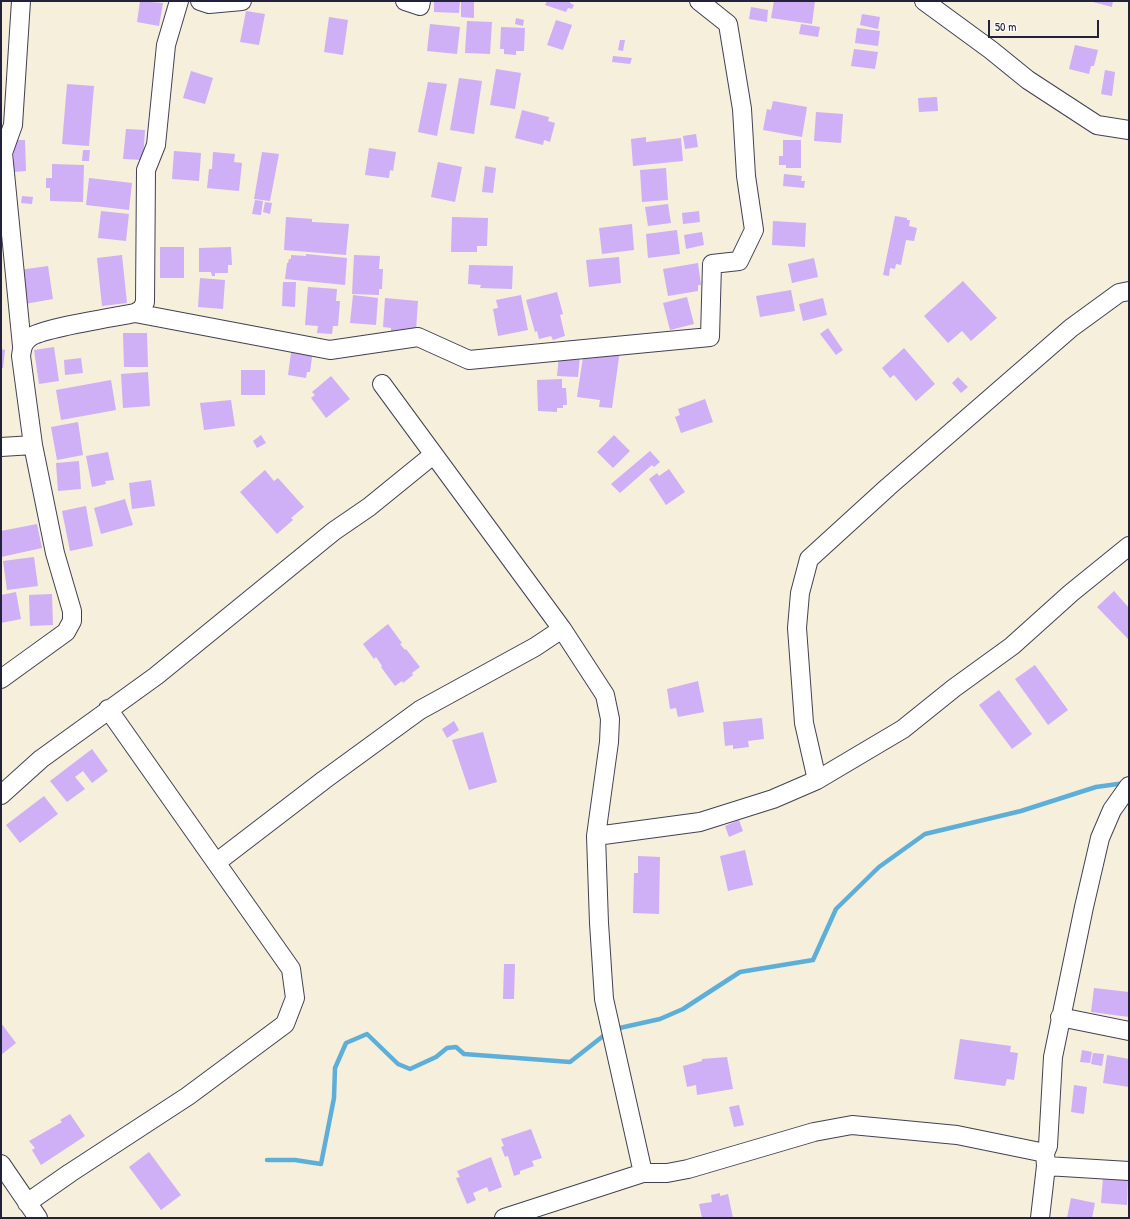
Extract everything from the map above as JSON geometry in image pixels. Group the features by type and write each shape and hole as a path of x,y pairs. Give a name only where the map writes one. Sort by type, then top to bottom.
{"street":[{"path":"1,679 66,632 72,621 72,611 55,553 33,445 21,356 22,346 3,153 21,1"},
{"path":"22,346 30,337 53,330 135,313 142,309 145,302 146,170 156,145 166,44 179,1"},
{"path":"200,1 209,4 242,1"},
{"path":"405,1 420,6 422,1"},
{"path":"135,313 330,350 418,337 469,360 710,337 712,264 739,261 754,230 746,176 742,109 728,24 699,1"},
{"path":"924,1 991,50 1028,80 1097,125 1129,130"},
{"path":"817,780 804,723 797,628 800,593 809,559 888,487 1071,328 1119,293 1129,291"},
{"path":"382,384 562,629 605,695 610,719 609,742 596,836 599,923 604,999 644,1173"},
{"path":"1,447 33,445"},
{"path":"1,795 41,759 108,709 156,676 334,531 369,507 433,455"},
{"path":"596,836 700,822 773,799 817,780 903,729 954,688 1012,646 1071,593 1129,546"},
{"path":"217,862 324,780 420,710 535,647 562,629"},
{"path":"28,1203 70,1173 188,1096 285,1024 295,998 292,969 108,709"},
{"path":"1040,1218 1045,1160 1048,1146 1053,1057 1060,1017 1100,838 1112,810 1129,786"},
{"path":"1060,1017 1129,1031"},
{"path":"504,1218 644,1173 667,1173 688,1169 814,1132 852,1125 956,1135 1045,1160 1129,1172"},
{"path":"1,1164 38,1218"}],"building":[{"path":"140,1 163,3 159,26 137,22"},
{"path":"434,1 460,1 459,13 434,12"},
{"path":"461,1 474,1 474,18 461,17"},
{"path":"547,1 571,1 570,3 574,5 572,9 568,8 566,12 545,5"},
{"path":"774,1 815,1 812,24 771,18"},
{"path":"1089,1 1113,1 1112,7"},
{"path":"751,7 768,10 767,22 749,19"},
{"path":"246,11 265,14 259,45 240,42"},
{"path":"862,14 880,17 878,29 860,25"},
{"path":"329,17 348,20 343,55 324,52"},
{"path":"516,18 524,20 523,26 515,24"},
{"path":"556,20 572,25 563,50 547,45"},
{"path":"467,21 492,22 490,54 465,53"},
{"path":"430,24 460,27 457,54 427,51"},
{"path":"801,24 820,27 818,37 799,34"},
{"path":"501,27 525,28 524,51 516,51 516,55 504,54 504,49 500,49"},
{"path":"857,28 880,31 878,46 855,43"},
{"path":"620,40 625,40 623,51 618,50"},
{"path":"1075,45 1098,50 1094,66 1091,66 1089,74 1069,69"},
{"path":"854,49 878,52 875,69 851,66"},
{"path":"613,56 632,58 630,64 612,62"},
{"path":"496,69 521,73 515,109 490,105"},
{"path":"1105,70 1115,72 1112,96 1101,94"},
{"path":"191,71 213,78 205,104 183,98"},
{"path":"459,78 482,81 474,134 450,130"},
{"path":"428,82 447,84 437,136 418,132"},
{"path":"67,84 94,86 89,146 62,144"},
{"path":"937,97 938,111 919,112 918,98"},
{"path":"773,101 807,107 802,137 763,130 767,109 771,110"},
{"path":"522,110 549,117 548,121 555,123 550,142 544,140 543,145 515,138"},
{"path":"816,112 843,114 841,143 814,141"},
{"path":"126,129 145,130 143,160 123,159"},
{"path":"696,134 698,147 685,149 683,136"},
{"path":"646,137 646,142 681,138 683,161 633,166 631,139"},
{"path":"13,140 25,140 26,171 14,172"},
{"path":"783,140 801,140 801,168 786,168 786,165 779,165 779,156 783,156"},
{"path":"369,148 396,152 393,171 390,170 389,178 365,175"},
{"path":"83,150 90,150 89,161 82,161"},
{"path":"174,151 201,153 199,181 172,179"},
{"path":"213,152 235,154 234,162 242,163 239,191 207,188 209,169 212,169"},
{"path":"262,152 279,154 270,201 254,199"},
{"path":"438,162 462,167 455,202 431,197"},
{"path":"52,164 84,165 83,202 50,201 50,188 46,188 46,178 52,178"},
{"path":"485,166 496,168 493,193 482,192"},
{"path":"666,168 668,200 642,202 640,170"},
{"path":"784,174 802,176 801,181 805,181 804,188 783,186"},
{"path":"89,178 132,183 129,210 86,205"},
{"path":"22,196 33,197 32,204 21,203"},
{"path":"255,200 263,201 261,215 252,214"},
{"path":"265,202 272,203 270,214 263,212"},
{"path":"668,204 671,223 648,226 645,207"},
{"path":"101,211 129,214 126,241 98,238"},
{"path":"699,211 700,222 683,224 682,213"},
{"path":"895,216 907,218 907,220 910,220 909,226 917,228 914,241 906,240 901,265 896,264 895,269 890,268 889,276 883,275"},
{"path":"286,217 312,219 312,222 349,224 346,255 284,250"},
{"path":"452,217 488,218 487,246 477,246 477,252 451,252"},
{"path":"773,221 806,223 805,247 772,245"},
{"path":"632,224 634,250 602,254 599,228"},
{"path":"677,230 680,254 648,258 646,234"},
{"path":"702,232 704,245 686,249 684,235"},
{"path":"160,247 184,247 184,278 160,278"},
{"path":"231,247 232,265 228,265 228,273 215,273 215,276 212,276 211,272 199,272 199,248"},
{"path":"306,254 347,258 345,285 285,279 287,263 289,259 291,259 291,255 306,256"},
{"path":"122,255 127,303 102,306 97,258"},
{"path":"354,255 380,256 379,269 383,269 382,289 379,289 379,295 352,294"},
{"path":"619,257 621,283 589,287 586,260"},
{"path":"814,258 818,277 792,283 788,264"},
{"path":"698,263 701,285 698,285 698,291 668,296 663,269"},
{"path":"469,265 513,266 512,289 480,288 481,285 468,284"},
{"path":"48,266 53,299 25,304 19,270"},
{"path":"200,278 225,280 223,309 198,307"},
{"path":"963,281 997,318 971,341 962,331 948,343 924,316"},
{"path":"283,282 296,282 295,307 282,306"},
{"path":"308,287 337,289 336,301 340,301 338,326 333,326 332,334 317,333 318,326 305,325"},
{"path":"791,290 795,311 760,317 756,296"},
{"path":"557,292 563,314 560,315 565,336 553,340 551,336 539,339 537,331 535,332 526,300"},
{"path":"353,295 378,298 376,325 350,323"},
{"path":"521,295 528,330 498,336 493,309 498,308 496,300"},
{"path":"687,297 694,324 670,330 663,303"},
{"path":"385,298 418,301 416,330 406,329 406,332 391,331 391,328 383,327"},
{"path":"823,298 827,315 803,321 799,304"},
{"path":"828,328 843,350 836,355 820,334"},
{"path":"123,333 147,333 148,367 124,367"},
{"path":"292,346 313,350 310,372 307,372 306,378 288,375"},
{"path":"54,347 59,381 39,384 34,350"},
{"path":"609,348 620,350 612,408 599,407 600,400 577,397 583,357 590,358 590,353 608,356"},
{"path":"904,348 935,384 916,401 894,375 890,378 882,368"},
{"path":"1,349 5,350 3,368 1,368"},
{"path":"559,355 580,356 578,377 557,376"},
{"path":"81,358 83,373 65,375 64,360"},
{"path":"241,370 265,370 265,395 241,395"},
{"path":"148,372 150,406 123,408 121,374"},
{"path":"331,376 350,399 326,418 311,398 315,395 312,392"},
{"path":"958,377 968,387 961,393 952,383"},
{"path":"562,379 562,388 566,388 567,405 563,405 563,408 557,408 557,412 538,411 537,380"},
{"path":"111,380 116,410 61,420 56,390"},
{"path":"705,399 713,422 681,433 675,417 680,415 678,409"},
{"path":"231,400 235,426 204,430 200,403"},
{"path":"78,422 83,455 57,460 51,427"},
{"path":"261,435 266,443 257,448 253,441"},
{"path":"614,435 630,451 613,468 597,452"},
{"path":"650,451 660,462 654,467 652,465 620,493 611,484"},
{"path":"108,452 114,480 105,481 106,484 92,487 86,456"},
{"path":"79,461 81,489 58,491 56,463"},
{"path":"669,469 685,492 666,505 649,479 657,473 659,476"},
{"path":"265,470 274,481 278,478 304,507 291,518 293,520 277,534 240,492"},
{"path":"151,480 155,506 132,509 129,483"},
{"path":"125,499 133,525 101,534 94,508"},
{"path":"86,506 93,546 70,551 62,511"},
{"path":"37,524 42,548 1,557 1,531"},
{"path":"34,557 38,586 7,590 3,561"},
{"path":"1114,591 1129,608 1129,640 1097,607"},
{"path":"16,592 21,619 1,623 1,595"},
{"path":"52,594 53,625 30,626 29,595"},
{"path":"388,624 402,643 400,644 405,650 406,649 420,667 403,683 402,681 395,686 381,667 382,666 376,657 374,659 363,644"},
{"path":"1035,665 1068,710 1048,725 1015,679"},
{"path":"698,681 704,712 678,717 676,708 670,709 667,689"},
{"path":"999,690 1032,734 1012,749 979,705"},
{"path":"762,718 764,739 748,741 749,747 733,749 733,745 725,746 723,722"},
{"path":"454,721 459,730 447,738 442,729"},
{"path":"483,732 497,782 469,790 452,740"},
{"path":"92,749 108,771 92,783 83,771 75,777 85,789 67,802 50,781"},
{"path":"44,796 58,814 20,843 6,825"},
{"path":"739,820 743,831 729,837 725,826"},
{"path":"745,850 753,885 728,891 720,856"},
{"path":"638,856 660,857 659,914 633,913 634,873 638,873"},
{"path":"504,964 515,964 514,999 503,999"},
{"path":"1094,988 1129,992 1129,1017 1091,1012"},
{"path":"1,1023 16,1043 1,1055"},
{"path":"960,1039 1011,1046 1010,1052 1018,1053 1014,1080 1007,1079 1005,1086 954,1079"},
{"path":"1082,1050 1092,1052 1090,1063 1080,1062"},
{"path":"1093,1053 1104,1054 1102,1066 1091,1064"},
{"path":"1107,1055 1129,1059 1129,1087 1103,1083"},
{"path":"727,1057 733,1089 697,1095 696,1085 687,1087 683,1066 702,1061 702,1059"},
{"path":"1074,1085 1087,1087 1084,1114 1071,1112"},
{"path":"739,1105 744,1125 734,1127 729,1107"},
{"path":"70,1114 85,1136 41,1165 32,1150 35,1148 29,1141 62,1122 60,1120"},
{"path":"531,1129 542,1158 532,1161 534,1166 520,1171 520,1174 514,1176 508,1156 505,1157 501,1147 504,1146 501,1139"},
{"path":"149,1152 181,1195 161,1210 129,1167"},
{"path":"491,1157 502,1187 489,1192 487,1187 473,1193 476,1200 467,1204 456,1178 460,1177 457,1171"},
{"path":"1103,1177 1128,1178 1127,1205 1101,1203"},
{"path":"720,1193 720,1196 728,1194 733,1218 702,1218 699,1204 712,1202 711,1195"},
{"path":"1071,1198 1095,1203 1092,1218 1067,1218"}],"waterway":[{"path":"615,1029 660,1019 683,1009 740,972 813,960 836,909 879,867 925,834 1021,811 1096,787 1125,783"},
{"path":"267,1160 295,1160 321,1164 334,1098 335,1068 346,1043 367,1034 398,1064 410,1069 436,1057 447,1048 456,1047 464,1054 570,1062 607,1033"}]}
